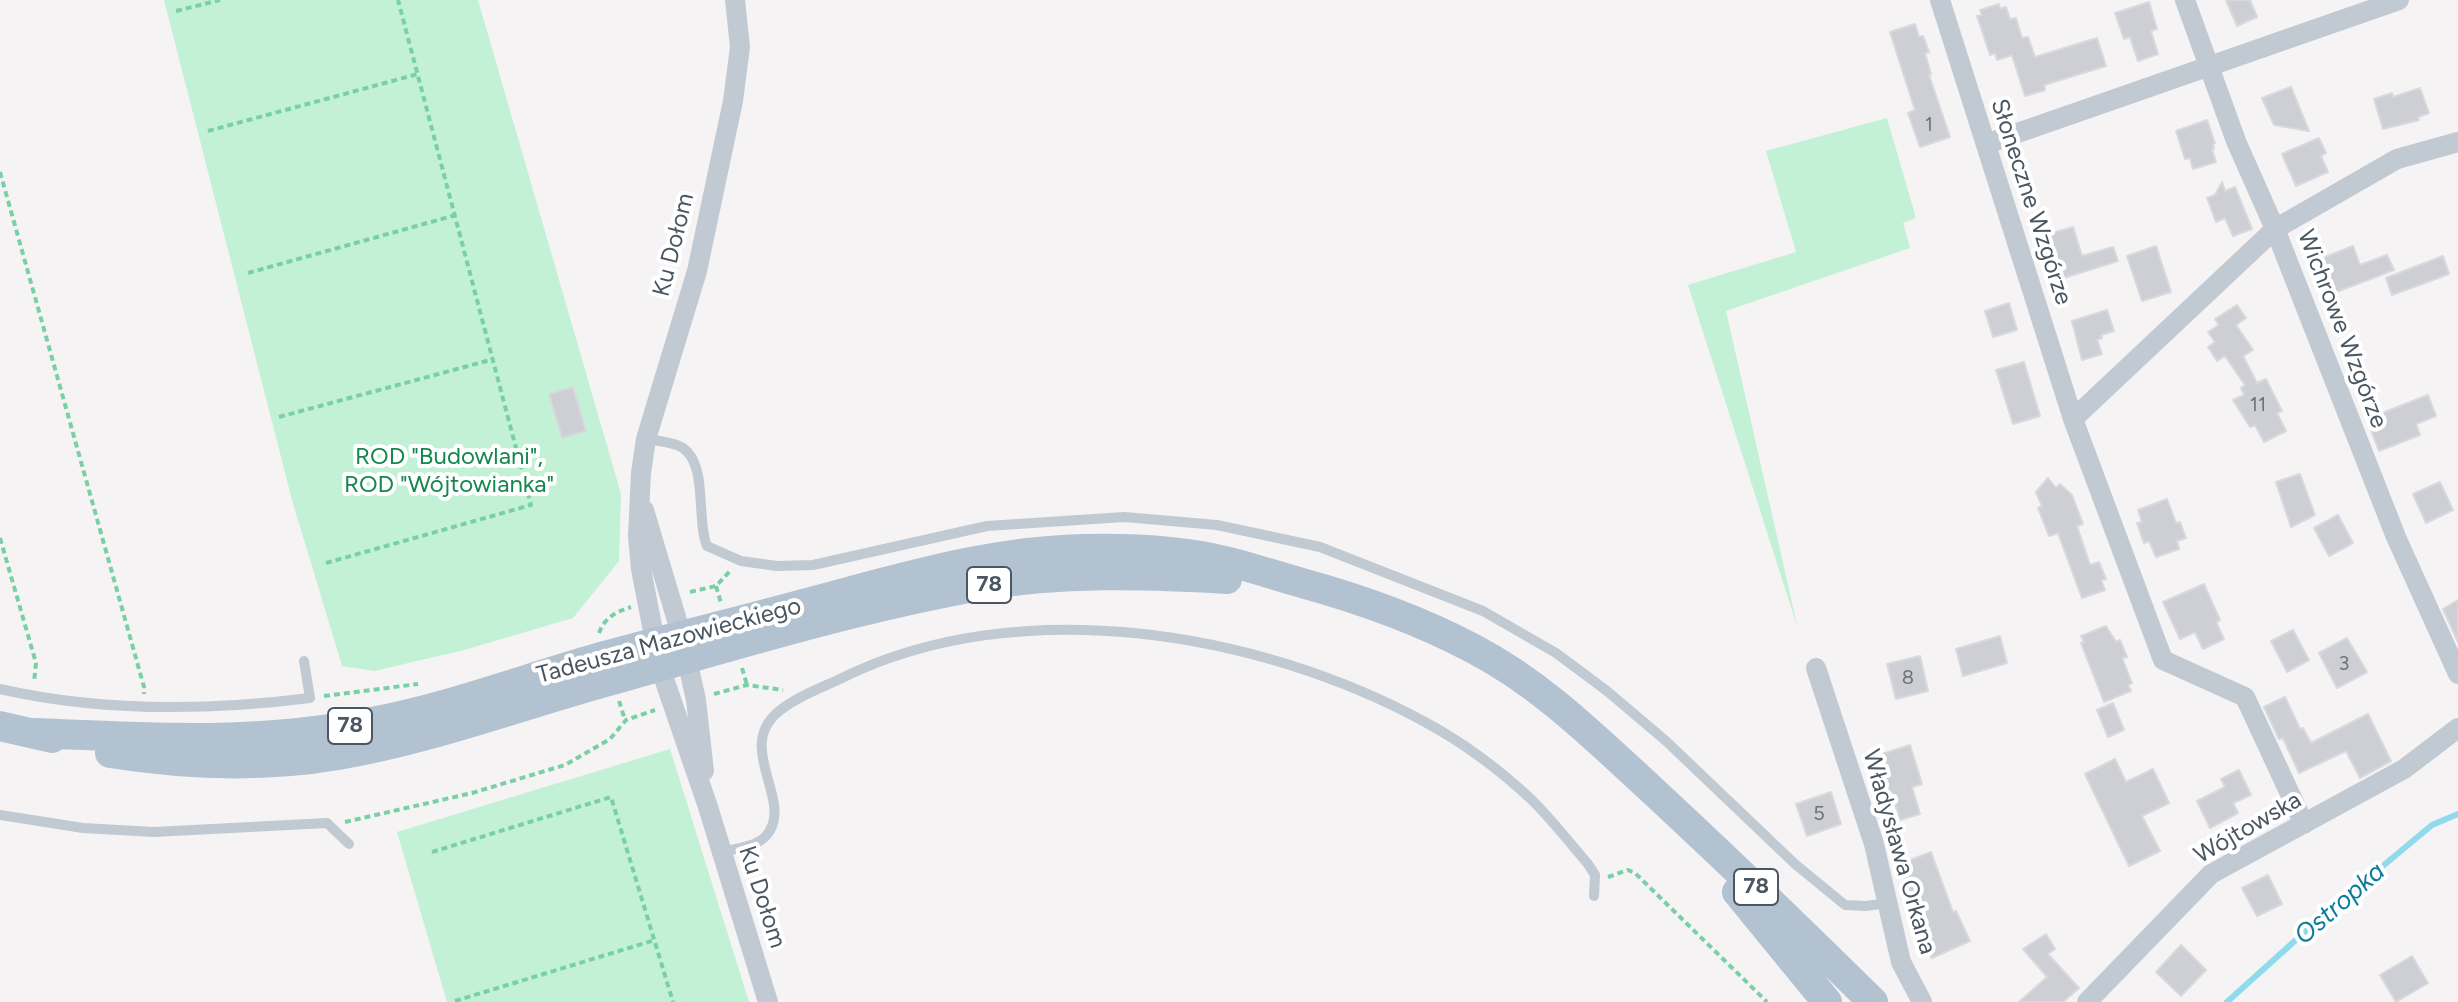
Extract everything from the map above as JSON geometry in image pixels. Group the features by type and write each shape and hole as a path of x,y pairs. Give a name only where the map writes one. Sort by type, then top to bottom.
{"main road":[{"name":"Tadeusza Mazowieckiego","path":"0,726 35,733 191,740 261,738 321,731 449,703 604,656 671,652 939,568 987,558 1085,549 1221,560 1338,593 1401,616 1473,648 1534,686 1588,730 1721,852 1873,1002"},
{"name":"Tadeusza Mazowieckiego","path":"1636,776 1827,1002"}],"street":[{"name":"Ku Dołom","path":"708,807 696,700 648,602 638,536 646,439 697,271 733,101 740,47 735,0"},
{"name":"Słoneczne Wzgórze","path":"1940,0 2073,419 2163,660 2245,697 2304,824"},
{"name":"Wichrowe Wzgórze","path":"2185,0 2236,141 2275,229 2396,537 2458,674"},
{"path":"1986,144 2210,68 2391,1"},
{"path":"2073,419 2275,229 2397,159 2458,142"},
{"name":"Ku Dołom","path":"641,499 669,597 672,705 708,807 768,1002"},
{"name":"Władysława Orkana","path":"1816,668 1874,844 1901,962 1922,1002"},
{"name":"Wójtowska","path":"2087,1002 2211,874 2404,769 2458,728"}],"lane":[{"path":"646,439 677,446 689,455 698,474 703,535 707,546 741,561 777,566 813,565 987,526 1124,517 1217,525 1320,547 1483,611 1556,653 1666,741 1795,864 1845,905 1887,903"},
{"path":"721,852 753,844 765,837 774,821 773,795 764,772 761,745 765,727 777,713 799,699 902,652 975,637 1058,630 1140,634 1221,645 1288,663 1363,692 1426,722 1479,757 1532,800 1588,864 1595,875 1594,896"},
{"path":"0,689 33,697 144,706 184,708 262,704 310,698 304,661"},
{"path":"0,815 83,828 154,832 327,823 349,844"}],"path":[{"path":"176,11 220,0"},
{"path":"326,563 531,505 398,0"},
{"path":"208,131 418,74"},
{"path":"0,172 144,687 144,706"},
{"path":"248,273 456,215"},
{"path":"279,417 494,359"},
{"path":"0,538 36,663 33,697"},
{"path":"669,597 716,586 741,561"},
{"path":"599,634 614,612 648,602"},
{"path":"310,698 423,683"},
{"path":"696,700 747,685 776,688 795,694 799,699"},
{"path":"327,823 472,793 565,765 610,739 626,720 672,705"},
{"path":"432,852 611,797 673,1002"},
{"path":"1595,875 1609,877 1628,870 1635,873 1767,1002"},
{"path":"455,1001 655,940"}],"green space":[{"name":"ROD \"Budowlani\", ROD \"Wójtowianka\"","path":"164,0 478,0 621,494 619,561 573,618 464,650 374,671 342,666 292,500"},
{"path":"1887,118 1916,218 1903,223 1910,248 1726,311 1798,629 1688,285 1796,252 1766,151"},
{"path":"670,749 749,1002 447,1002 397,832"}],"building":[{"path":"2226,0 2250,0 2257,17 2237,26"},
{"path":"2149,2 2157,29 2151,31 2158,54 2138,61 2130,37 2124,39 2115,13"},
{"path":"1999,4 2000,9 2006,7 2010,19 2016,18 2022,38 2028,37 2035,57 2097,38 2106,66 2044,85 2045,90 2025,96 2012,55 1997,60 1995,53 1990,55 1977,16 1982,15 1980,10"},
{"path":"1915,24 1929,52 1925,53 1929,75 1950,137 1920,147 1908,113 1915,110 1890,32"},
{"path":"2291,87 2309,131 2274,125 2262,98"},
{"path":"2420,88 2429,113 2418,117 2419,120 2383,129 2374,99 2392,93 2393,97"},
{"path":"2207,120 2215,143 2212,150 2216,162 2193,169 2190,158 2185,159 2176,131"},
{"path":"2319,138 2326,153 2321,156 2328,172 2296,186 2282,154"},
{"path":"2222,182 2225,191 2235,187 2252,229 2233,236 2225,218 2216,222 2207,198 2215,195"},
{"path":"2073,227 2082,256 2113,247 2118,261 2054,281 2050,266 2055,264 2046,235"},
{"path":"2156,246 2171,292 2142,301 2127,256"},
{"path":"2353,246 2360,265 2387,255 2394,270 2323,297 2310,263"},
{"path":"2443,256 2449,274 2392,295 2386,278"},
{"path":"2009,303 2017,330 1993,337 1985,311"},
{"path":"2237,305 2246,318 2236,325 2253,350 2243,356 2257,383 2266,379 2282,411 2277,413 2286,431 2264,442 2255,425 2250,427 2233,400 2244,395 2241,388 2245,385 2225,356 2217,361 2208,347 2215,342 2208,332 2219,325 2215,319"},
{"path":"2107,310 2114,331 2101,335 2102,338 2097,340 2102,354 2082,360 2072,321"},
{"path":"2024,362 2040,416 2013,424 1996,370"},
{"path":"573,387 586,431 562,438 549,394"},
{"path":"2428,395 2436,416 2416,424 2420,435 2379,451 2367,419"},
{"path":"2300,474 2315,515 2291,527 2276,482"},
{"path":"2048,478 2056,488 2060,484 2072,495 2083,524 2077,526 2090,565 2099,562 2106,579 2101,580 2105,590 2082,598 2058,533 2049,536 2038,508 2042,506 2036,492"},
{"path":"2440,482 2453,510 2426,523 2413,494"},
{"path":"2167,499 2176,523 2180,522 2186,538 2177,541 2179,549 2156,557 2149,541 2144,543 2137,523 2142,522 2138,510"},
{"path":"2338,515 2353,543 2329,556 2314,528"},
{"path":"2204,584 2220,620 2216,622 2224,639 2203,649 2195,632 2180,639 2163,602"},
{"path":"2458,600 2458,642 2443,609"},
{"path":"2106,626 2116,642 2120,640 2127,657 2122,658 2132,683 2128,685 2131,691 2104,702 2081,636"},
{"path":"2293,630 2309,660 2287,672 2271,641"},
{"path":"2000,636 2007,663 1963,676 1956,649"},
{"path":"2347,638 2367,672 2337,688 2319,653"},
{"path":"1920,656 1928,691 1896,699 1887,664"},
{"path":"2285,697 2300,729 2303,728 2311,743 2368,714 2391,761 2360,778 2346,751 2299,773 2264,707"},
{"path":"2113,703 2124,730 2108,737 2097,710"},
{"path":"1910,745 1922,784 1912,787 1920,814 1900,820 1892,793 1885,796 1873,757"},
{"path":"2115,759 2126,782 2153,769 2169,803 2142,816 2160,851 2129,866 2085,774"},
{"path":"2239,770 2251,795 2233,803 2238,813 2210,828 2197,801 2225,787 2221,779"},
{"path":"1831,792 1841,824 1807,836 1796,804"},
{"path":"1931,852 1953,912 1956,911 1970,941 1932,958 1918,928 1923,926 1900,864"},
{"path":"2268,875 2282,904 2257,916 2242,888"},
{"path":"2046,934 2055,949 2048,954 2079,988 2063,1002 2019,1002 2047,977 2023,949"},
{"path":"2181,945 2206,970 2181,996 2156,972"},
{"path":"2412,956 2428,983 2396,1002 2380,975"}],"waterway":[{"name":"Ostropka","path":"2227,1002 2318,920 2432,825 2458,814"}]}
